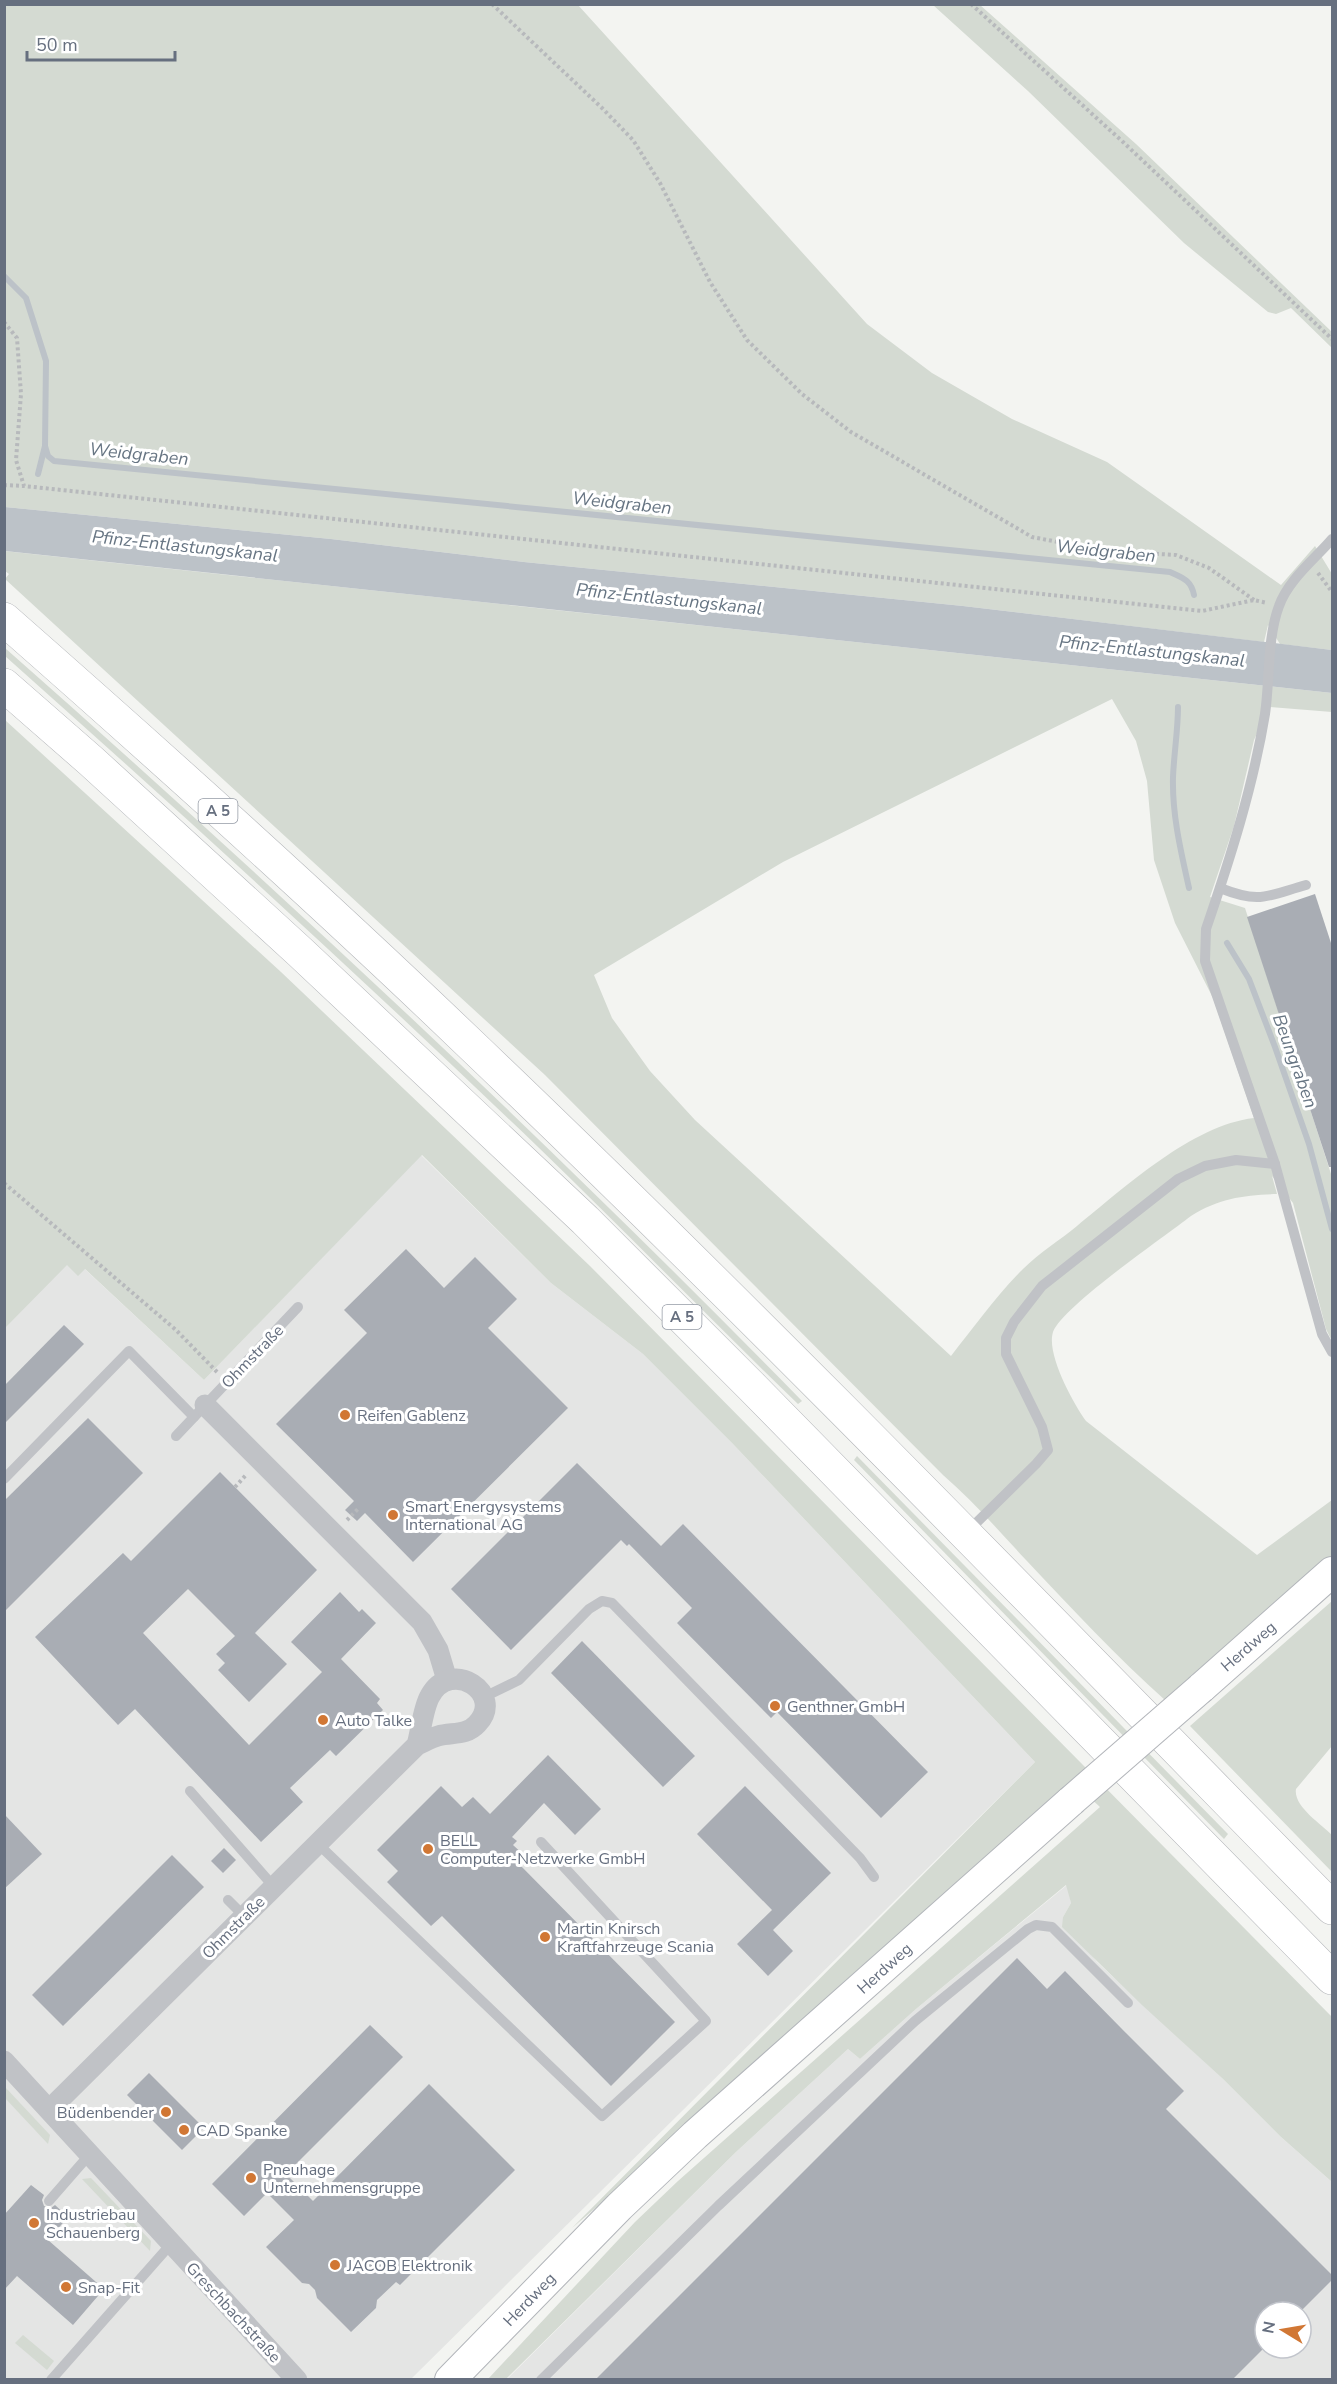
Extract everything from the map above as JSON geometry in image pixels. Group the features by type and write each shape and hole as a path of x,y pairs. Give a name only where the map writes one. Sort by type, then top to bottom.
{"highway":[{"name":"A 5","path":"4,619 140,740 464,1038 654,1222 965,1534 1332,1908"},
{"name":"A 5","path":"4,684 92,761 300,952 585,1220 1332,1978"}],"main road":[{"name":"Herdweg","path":"450,2379 619,2207 695,2135 1332,1572"}],"street":[{"path":"200,1411 422,1622 438,1650 447,1680"},
{"path":"417,1745 428,1698 436,1687 447,1680 459,1678 477,1687 484,1697"},
{"name":"Ohmstraße","path":"50,2109 417,1745 440,1735 461,1733 471,1729 479,1722 484,1712 484,1697"},
{"name":"Greschbachstraße","path":"5,2062 297,2379"}],"lane":[{"path":"1332,538 1288,590 1279,605 1267,699 1248,793 1206,929 1204,946 1205,961 1275,1164 1322,1334 1332,1352"},
{"path":"1220,888 1243,897 1258,899 1306,885"},
{"path":"965,1534 1048,1450 1042,1427 1006,1354 1006,1338 1014,1322 1042,1286 1178,1179 1205,1166 1236,1160 1275,1164"},
{"name":"Ohmstraße","path":"176,1436 298,1307"},
{"path":"4,1479 129,1351 200,1411"},
{"path":"484,1697 519,1680 589,1609 602,1601 612,1603 860,1858 874,1877"},
{"path":"190,1791 274,1887"},
{"path":"317,1843 602,2116 706,2021 541,1842"},
{"path":"228,1900 244,1916"},
{"path":"541,2379 718,2206 915,2021 1028,1929 1036,1925 1052,1927 1128,2003"},
{"path":"49,2201 90,2154"},
{"path":"51,2379 171,2244"}],"path":[{"path":"4,485 1202,611 1254,600 1209,568 1176,555 1105,551 1032,537 843,425 802,393 747,340 710,282 660,183 633,140 492,4"},
{"path":"971,4 1123,142 1332,339"},
{"path":"4,322 17,338 21,394 16,460 24,486"},
{"path":"1311,563 1332,592"},
{"path":"4,1183 176,1330 227,1382"},
{"path":"344,1523 359,1508"}],"shaded area":[{"path":"5,5 578,5 867,324 932,373 1012,419 1107,462 1281,585 1315,546 1332,574 1332,650 1280,644 1268,625 1264,642 963,606 5,507"},
{"path":"933,5 980,5 1136,144 1332,332 1332,348 1291,308 1276,314 1268,312 1184,243 1028,91"},
{"path":"4,551 1332,693 1332,712 1269,707 1254,740 1234,826 1210,897 1245,908 1332,1177 1332,1341 1326,1329 1293,1203 1272,1176 1277,1194 1254,1195 1222,1201 1191,1216 1075,1306 1053,1332 1052,1341 1053,1353 1062,1378 1086,1421 1257,1555 1332,1500 1332,1558 1173,1692 1166,1701 1094,1632 975,1506 545,1075 5,579 9,574 5,571","holes":["1112,699 1136,741 1147,781 1154,860 1175,923 1213,998 1254,1118 1207,1132 1183,1145 1137,1177 1023,1269 995,1300 951,1356 695,1120 650,1071 612,1018 594,975 783,862"]},
{"path":"5,648 209,831 510,1111 802,1401 798,1404 570,1178 406,1021 207,837 5,656"},
{"path":"5,720 281,972 590,1266 1332,2017 1332,2182 1281,2137 1062,1927 1063,1917 1071,1903 1066,1885 916,2009 860,2059 848,2049 736,2152 506,2379 488,2379 635,2222 678,2181 1100,1807 1073,1782 672,2143 572,2228 1035,1762 733,1444 643,1354 551,1283 422,1155 204,1380 85,1269 78,1276 67,1265 5,1328"},
{"path":"421,1155 551,1283 643,1354 733,1444 1035,1762 411,2379 5,2379 4,1194 204,1380"},
{"path":"857,1456 1228,1834 1224,1839 854,1460"},
{"path":"1332,1601 1332,1746 1296,1789 1296,1795 1303,1808 1332,1835 1332,1872 1190,1726"},
{"path":"1067,1885 1071,1903 1063,1917 1097,1962 1223,2079 1281,2137 1332,2182 1332,2379 506,2380 736,2152 848,2049 860,2059 916,2009"},
{"path":"5,2087 50,2135 48,2144 5,2098"},
{"path":"91,2178 151,2241 150,2251 82,2179"},
{"path":"23,2335 54,2361 47,2370 15,2343"}],"water":[{"name":"Pfinz-Entlastungskanal","path":"5,507 963,606 1332,650 1332,693 5,551"}],"building":[{"path":"1315,894 1332,946 1332,1167 1329,1167 1247,917"},
{"path":"406,1249 444,1288 475,1257 517,1299 488,1328 568,1408 413,1562 365,1513 357,1521 345,1510 354,1501 276,1424 367,1333 344,1310"},
{"path":"64,1325 84,1344 4,1424 4,1386"},
{"path":"88,1418 143,1473 4,1612 4,1501"},
{"path":"577,1463 661,1546 683,1524 928,1772 881,1818 777,1712 771,1718 677,1623 692,1608 629,1544 627,1546 621,1540 511,1650 451,1589"},
{"path":"220,1472 317,1570 255,1633 287,1664 249,1702 218,1670 225,1663 216,1654 235,1636 188,1589 143,1633 249,1745 322,1672 291,1642 340,1592 359,1612 362,1609 376,1623 341,1659 380,1699 377,1703 383,1710 336,1756 330,1750 290,1788 303,1802 261,1842 135,1709 118,1725 35,1637 123,1553 131,1561"},
{"path":"582,1641 695,1756 663,1787 551,1673"},
{"path":"548,1755 601,1809 575,1835 544,1803 512,1837 517,1841 513,1845 525,1856 518,1863 675,2022 611,2086 442,1916 431,1926 387,1882 398,1871 377,1850 441,1786 462,1807 473,1797 490,1814"},
{"path":"745,1786 831,1873 773,1930 793,1951 768,1976 737,1944 772,1910 697,1834"},
{"path":"4,1814 42,1854 4,1889"},
{"path":"224,1848 236,1860 223,1873 211,1861"},
{"path":"172,1855 204,1887 63,2026 32,1995"},
{"path":"1017,1958 1047,1989 1065,1971 1184,2091 1166,2109 1332,2275 1332,2280 1312,2300 1253,2300 1253,2359 1233,2379 596,2379"},
{"path":"370,2025 403,2057 286,2174 313,2201 429,2084 515,2170 400,2285 396,2282 377,2300 376,2308 351,2332 317,2298 315,2290 309,2284 302,2283 266,2247 294,2220 267,2193 244,2216 212,2184"},
{"path":"149,2073 204,2128 182,2150 127,2095"},
{"path":"31,2185 44,2195 42,2200 44,2206 51,2208 55,2205 68,2217 48,2240 104,2289 73,2325 17,2276 4,2290 4,2215"}],"waterway":[{"name":"Weidgraben","path":"4,276 26,298 46,361 45,446 38,474"},
{"name":"Weidgraben","path":"45,446 48,456 54,461 1170,572 1189,583 1194,595"},
{"name":"Weidgraben","path":"1178,707 1173,791 1178,833 1189,888"},
{"name":"Beungraben","path":"1227,943 1249,979 1275,1047 1309,1144 1332,1229"}],"place":[{"name":"Reifen Gablenz","path":"345,1415"},
{"name":"Smart Energysystems International AG","path":"393,1515"},
{"name":"Genthner GmbH","path":"775,1706"},
{"name":"Auto Talke","path":"323,1720"},
{"name":"BELL Computer-Netzwerke GmbH","path":"428,1849"},
{"name":"Martin Knirsch Kraftfahrzeuge Scania","path":"545,1937"},
{"name":"Büdenbender","path":"166,2112"},
{"name":"CAD Spanke","path":"184,2130"},
{"name":"Pneuhage Unternehmensgruppe","path":"251,2178"},
{"name":"Industriebau Schauenberg","path":"34,2223"},
{"name":"JACOB Elektronik","path":"335,2265"},
{"name":"Snap-Fit","path":"66,2287"}]}
